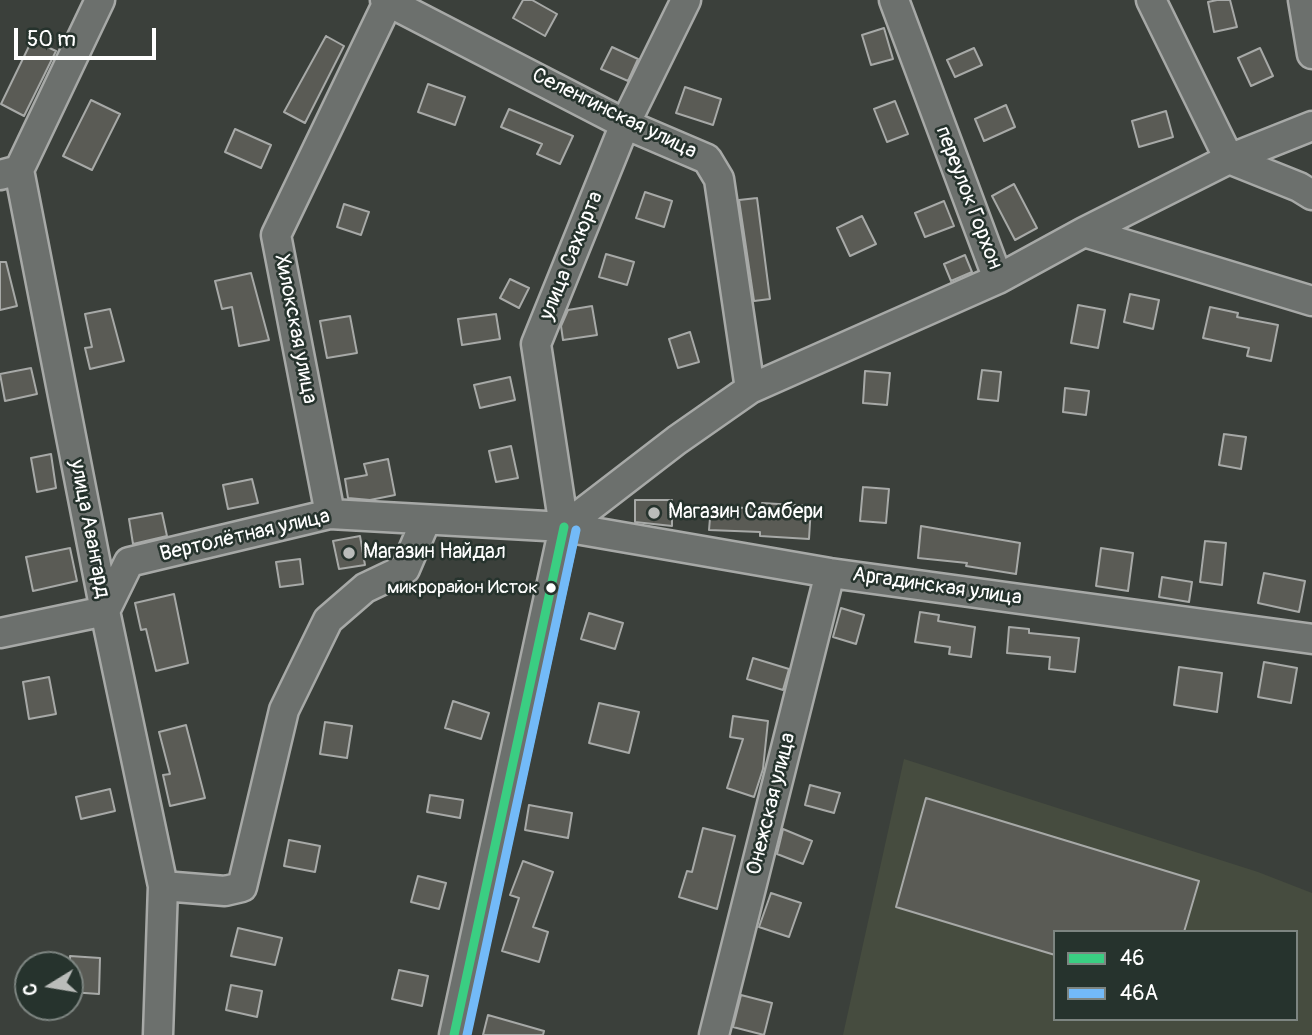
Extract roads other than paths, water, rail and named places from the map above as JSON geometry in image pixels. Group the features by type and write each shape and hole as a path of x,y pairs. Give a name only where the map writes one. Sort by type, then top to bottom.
{"street":[{"path":"10,173 100,0"},
{"name":"Селенгинская улица","path":"387,0 625,124 707,159 719,179 750,389"},
{"name":"Хилокская улица","path":"330,514 276,235 387,0"},
{"name":"улица Сахюрта","path":"564,527 536,344 625,124 686,0"},
{"name":"переулок Горхон","path":"894,0 998,279 1229,159 1312,126"},
{"path":"1152,0 1229,159 1299,187 1312,195"},
{"path":"1303,0 1312,54"},
{"name":"улица Авангард","path":"10,173 163,886 158,1035"},
{"path":"1084,232 1312,301"},
{"path":"454,1035 564,527 677,440 750,389 998,279"},
{"name":"Вертолётная улица","path":"105,611 130,562 330,514 564,527"},
{"path":"163,886 225,891 242,887 284,710 328,620 365,588 405,569 426,520"},
{"name":"Аргадинская улица","path":"564,527 830,573 1312,639"},
{"name":"Онежская улица","path":"713,1035 830,573"},
{"path":"0,633 105,611"}],"place":[{"name":"Магазин Самбери","path":"654,513"},
{"name":"Магазин Найдал","path":"349,553"},
{"name":"микрорайон Исток","path":"551,588"}]}
